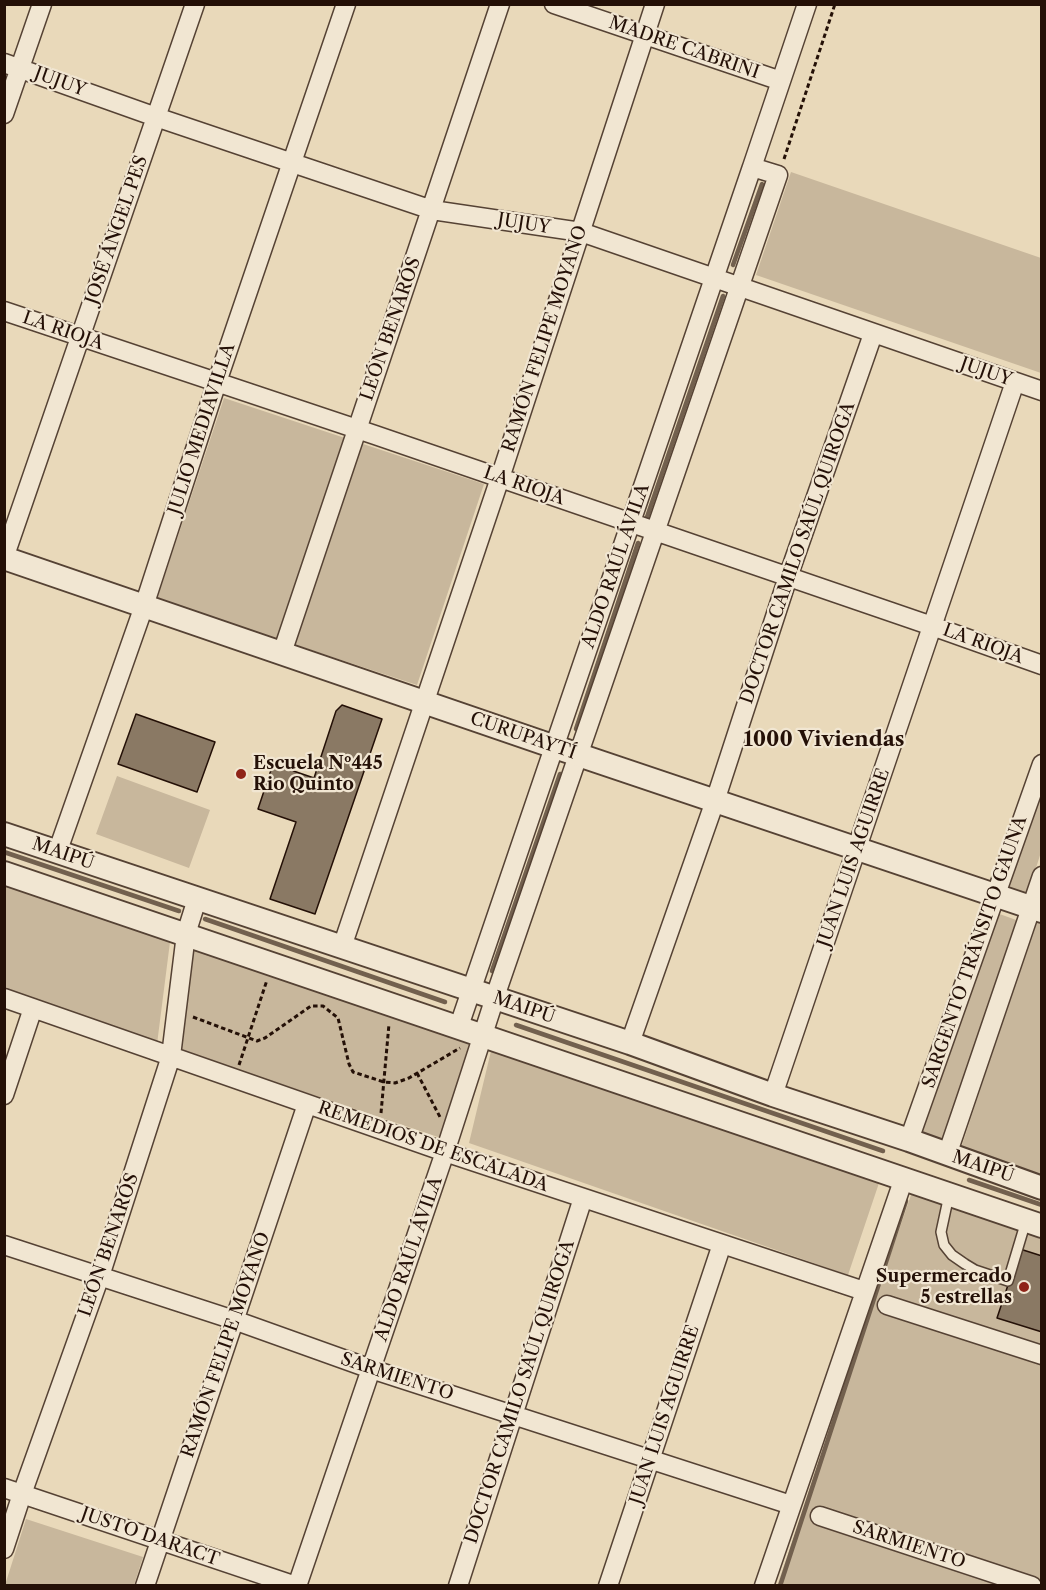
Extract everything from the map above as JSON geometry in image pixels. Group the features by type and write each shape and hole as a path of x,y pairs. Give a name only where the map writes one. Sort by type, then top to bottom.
{"street":[{"path":"4,114 12,66 42,4"},
{"name":"JOSÉ ÁNGEL PES","path":"4,558 195,4"},
{"name":"JULIO MEDIAVILLA","path":"57,853 144,606 217,382 346,4"},
{"name":"LEÓN BENARÓS","path":"282,653 500,4"},
{"name":"MADRE CABRINI","path":"554,4 781,81"},
{"name":"RAMÓN FELIPE MOYANO","path":"342,947 656,4"},
{"path":"781,81 807,4"},
{"name":"JUJUY","path":"12,66 432,210 581,232 714,280 1041,391"},
{"name":"ALDO RAÚL ÁVILA","path":"296,1586 445,1152 469,1035 471,991 781,81"},
{"path":"752,167 778,175"},
{"name":"ALDO RAÚL ÁVILA","path":"469,1035 495,998 778,175"},
{"name":"LA RIOJA","path":"4,311 357,429 1041,665"},
{"name":"DOCTOR CAMILO SAÚL QUIROGA","path":"630,1043 715,801 788,577 873,334"},
{"name":"JUAN LUIS AGUIRRE","path":"773,1095 1015,382"},
{"name":"CURUPAYTÍ","path":"4,558 1036,909"},
{"name":"SARGENTO TRÁNSITO GAUNA","path":"909,1140 1041,764"},
{"name":"MAIPÚ","path":"4,834 630,1043 1041,1188"},
{"name":"MAIPÚ","path":"4,873 186,933 469,1035 1034,1223"},
{"path":"946,1194 947,1155 1036,909 1041,876"},
{"name":"LEÓN BENARÓS","path":"4,1549 100,1276 171,1056 186,933 197,899"},
{"name":"REMEDIOS DE ESCALADA","path":"4,998 445,1152 864,1291"},
{"path":"4,1095 33,1008"},
{"name":"RAMÓN FELIPE MOYANO","path":"145,1586 308,1104"},
{"path":"764,1586 903,1178 909,1140"},
{"name":"DOCTOR CAMILO SAÚL QUIROGA","path":"458,1586 583,1198"},
{"name":"JUAN LUIS AGUIRRE","path":"608,1586 722,1244"},
{"name":"SARMIENTO","path":"4,1245 234,1320 371,1369 790,1505"},
{"path":"887,1305 1041,1355"},
{"name":"JUSTO DARACT","path":"4,1488 296,1586"},
{"name":"SARMIENTO","path":"820,1516 1032,1586"}],"lane":[{"path":"946,1194 941,1232 944,1245 952,1255 965,1264 1001,1279 1008,1281 1034,1223"}],"path":[{"path":"778,175 835,4"},
{"path":"238,1066 269,973"},
{"path":"188,1016 257,1041 265,1038 310,1006 323,1006 338,1018 353,1072 384,1082 395,1083 417,1073 469,1035"},
{"path":"381,1114 390,1015"},
{"path":"417,1073 444,1124"}],"shaded area":[{"path":"791,172 1041,258 1041,373 756,275"},
{"path":"224,398 484,484 417,685 157,599"},
{"path":"117,776 210,810 189,868 96,834"},
{"path":"1041,788 1041,852 1027,897 1007,890"},
{"path":"5,884 170,942 157,1044 5,991"},
{"path":"994,912 1019,921 945,1139 921,1134"},
{"path":"1036,921 1042,922 1041,1175 961,1148"},
{"path":"194,944 468,1041 469,1047 444,1139 180,1050"},
{"path":"491,1051 879,1183 848,1275 469,1143"},
{"path":"912,1192 1041,1236 1041,1585 777,1586"},
{"path":"26,1519 143,1557 134,1585 5,1585"}],"building":[{"name":"Escuela Nº445 Rio Quinto","path":"342,705 382,719 315,914 270,899 296,822 258,809 273,764 314,778 336,711"},
{"name":"Escuela Nº445 Rio Quinto","path":"136,714 215,742 197,792 118,764"},
{"name":"Supermercado 5 estrellas","path":"1020,1249 1042,1256 1042,1332 997,1318"}],"waterway":[{"path":"733,265 762,184"},
{"path":"646,520 723,296"},
{"path":"576,729 638,543"},
{"path":"492,971 560,774"},
{"path":"4,852 179,911"},
{"path":"205,919 445,1002"},
{"path":"516,1025 883,1151"},
{"path":"969,1180 1042,1205"},
{"path":"780,1586 906,1201"}],"place":[{"name":"Escuela Nº445 Rio Quinto","path":"241,774"},
{"name":"Supermercado 5 estrellas","path":"1024,1287"}],"district":[{"name":"1000 Viviendas","path":"824,740"}]}
